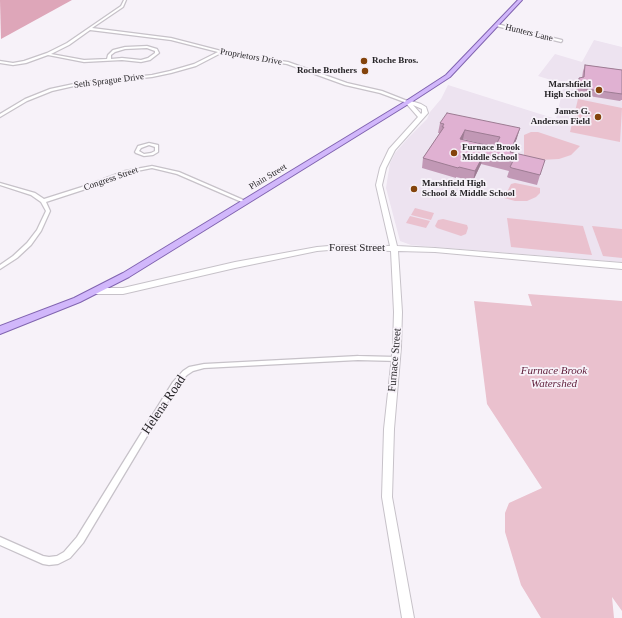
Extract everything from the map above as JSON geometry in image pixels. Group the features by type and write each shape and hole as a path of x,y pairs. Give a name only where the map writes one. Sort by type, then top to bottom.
{"main road":[{"name":"Plain Street","path":"0,330 57,308 95,291 144,264 408,102 448,76 520,0"},
{"name":"Furnace Street","path":"408,102 421,117 392,149 384,163 380,177 380,194 394,248 398,312 396,359 389,423 387,496 408,618"},
{"name":"Forest Street","path":"95,291 123,291 214,269 317,249 348,246 394,248 622,266"}],"street":[{"path":"0,62 13,64 25,62 48,54 68,44 122,6 125,0"},
{"name":"Hunters Lane","path":"497,25 561,41"},
{"name":"Proprietors Drive","path":"89,29 171,39 220,52 294,65 346,84 381,92 408,102"},
{"path":"48,54 84,62 109,59 141,61 150,59 157,53 156,50 147,47 125,48 114,51 110,55 109,59"},
{"name":"Seth Sprague Drive","path":"0,116 33,97 55,89 83,83 152,76 171,72 196,64 220,52"},
{"path":"144,168 148,155 157,151 157,146 149,144 142,145 136,151 138,154 148,155"},
{"name":"Congress Street","path":"43,201 87,187 126,172 144,168 159,168 178,173 246,202"},
{"path":"0,184 24,190 43,201 48,211 37,234 20,253 0,267"},
{"name":"Helena Road","path":"0,541 42,560 58,560 67,555 80,540 175,384 184,373 192,369 204,366 358,358 396,359"}],"shaded area":[{"path":"0,0 72,0 1,39"},
{"path":"594,40 622,47 622,262 411,245 400,241 386,188 390,163 395,153 427,119 430,112 441,99 448,85 556,119 564,84 538,76 555,54 582,62"}],"green space":[{"name":"James G. Anderson Field","path":"578,99 622,108 620,142 570,132"},
{"path":"531,132 538,132 580,146 571,155 559,159 540,160 524,157 524,135"},
{"path":"515,183 540,188 540,193 536,197 527,201 515,201 504,198 511,184"},
{"path":"415,208 434,213 431,220 411,215"},
{"path":"410,216 430,221 426,228 406,223"},
{"path":"507,218 583,226 592,255 511,247"},
{"path":"443,219 467,225 468,228 466,234 461,236 437,228 435,226 438,220"},
{"path":"592,226 622,229 622,258 603,256"},
{"name":"Furnace Brook Watershed","path":"528,294 622,301 622,611 612,597 614,618 541,618 521,585 505,532 505,513 509,503 542,488 487,404 474,301 532,306"}],"building":[{"name":"Marshfield High School","path":"585,65 622,70 622,94 579,88 579,78 584,77"},
{"path":"447,113 520,128 510,152 545,160 540,175 510,167 513,161 484,154 475,171 458,168 423,158 444,127 442,127 444,124 440,123","holes":["465,130 500,137 495,147 460,139"]}],"place":[{"name":"Roche Bros.","path":"364,61"},
{"name":"Roche Brothers","path":"365,71"},
{"name":"Marshfield High School","path":"599,90"},
{"name":"James G. Anderson Field","path":"598,117"},
{"name":"Furnace Brook Middle School","path":"454,153"},
{"name":"Marshfield High School & Middle School","path":"414,189"}]}
